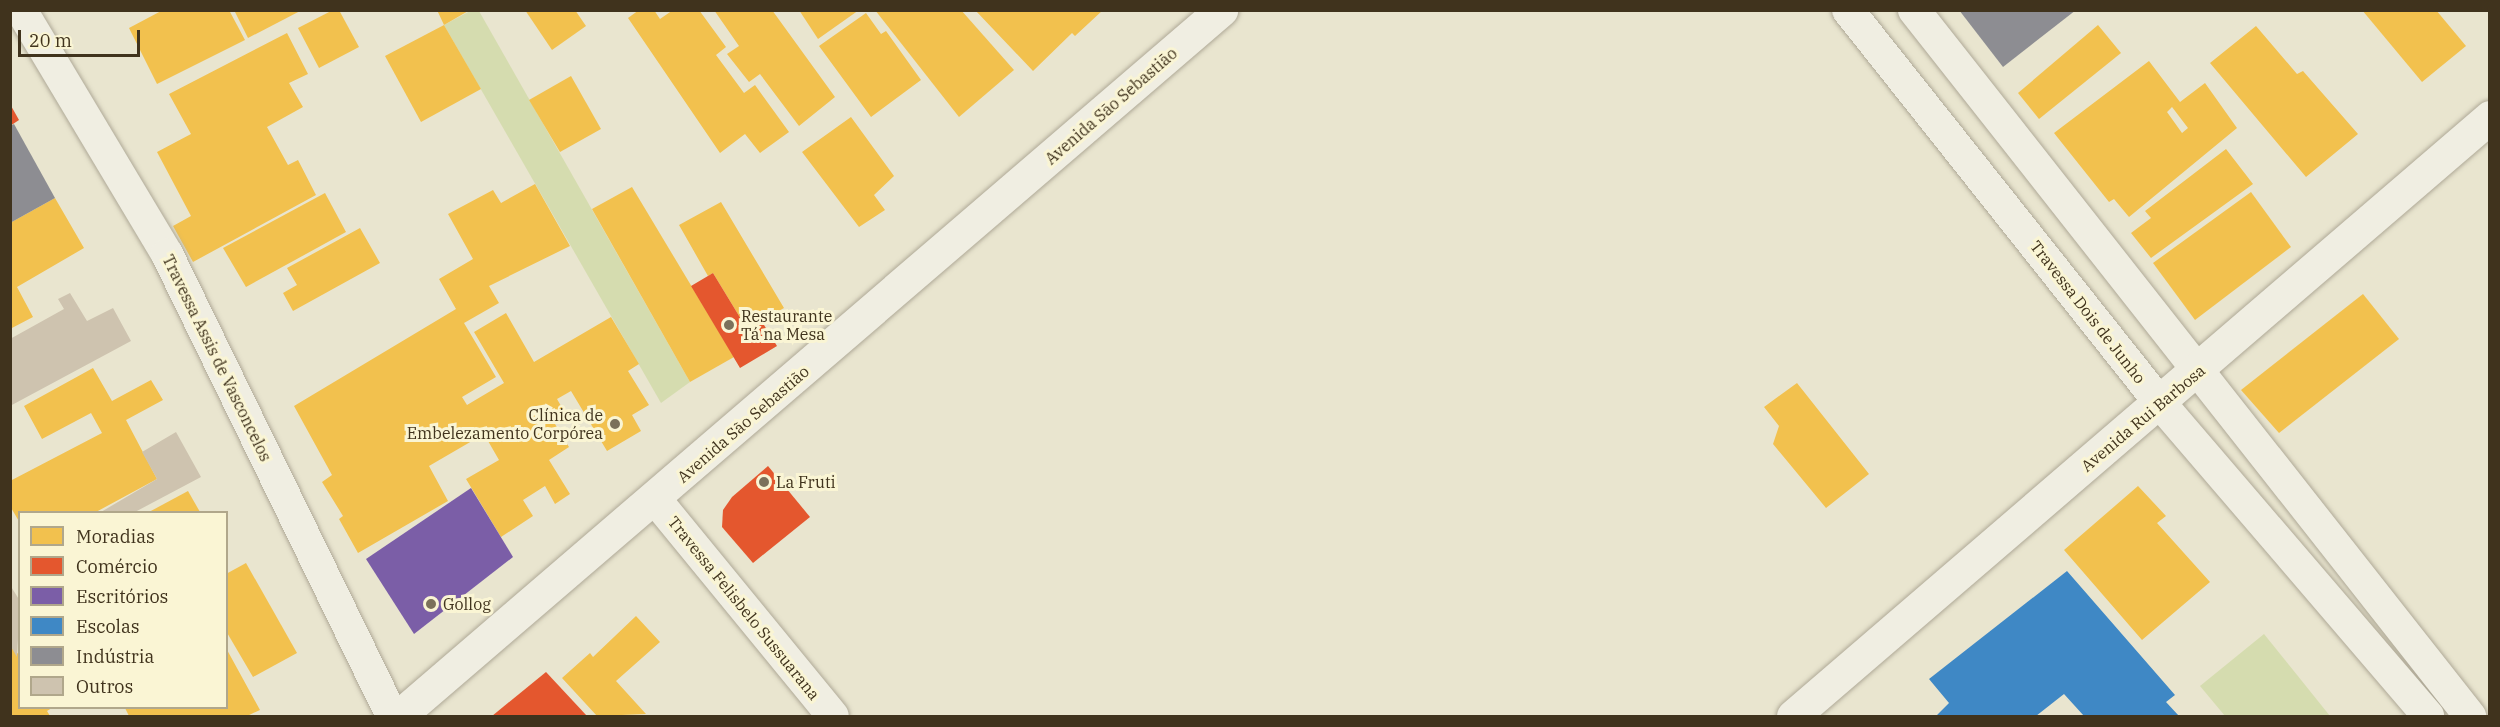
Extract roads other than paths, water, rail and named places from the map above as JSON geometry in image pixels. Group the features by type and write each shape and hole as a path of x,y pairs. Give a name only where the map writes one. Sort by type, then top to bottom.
{"main road":[{"name":"Avenida São Sebastião","path":"399,717 656,500 1221,10"},
{"name":"Avenida Rui Barbosa","path":"1793,717 2198,372 2490,117"}],"street":[{"name":"Travessa Assis de Vasconcelos","path":"21,10 167,254 392,717"},
{"name":"Travessa Dois de Junho","path":"1848,10 2160,403 2428,717"},
{"path":"1914,10 2470,717"},
{"name":"Travessa Felisbelo Sussuarana","path":"656,500 832,717"}],"place":[{"name":"Restaurante Tá na Mesa","path":"729,325"},
{"name":"Clínica de Embelezamento Corpórea","path":"615,424"},
{"name":"La Fruti","path":"764,482"},
{"name":"Gollog","path":"431,604"}]}
